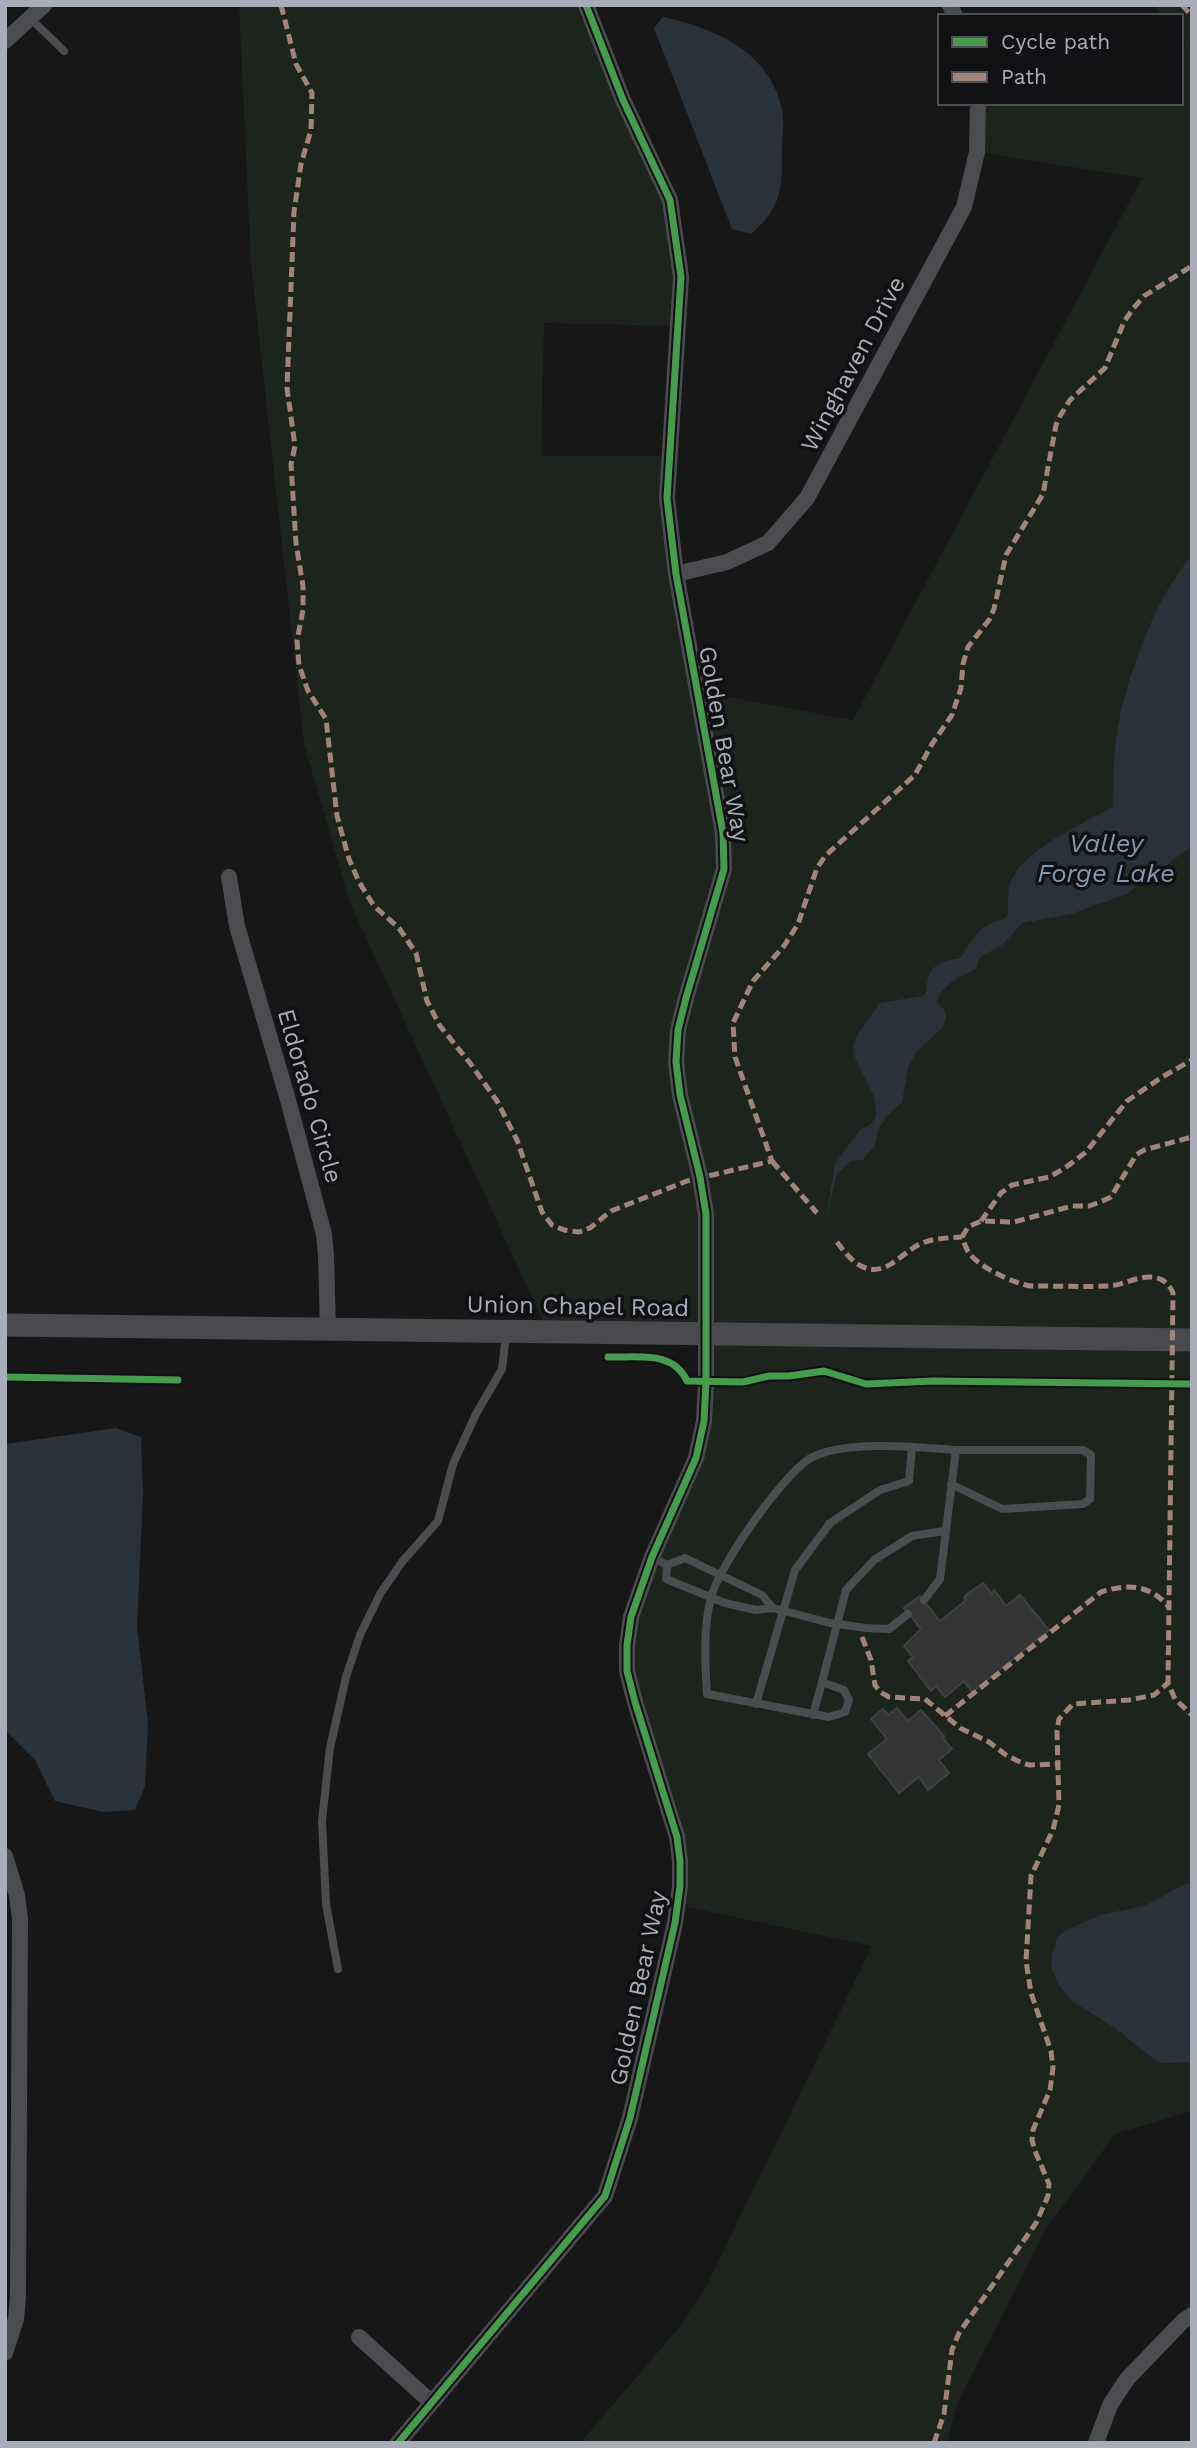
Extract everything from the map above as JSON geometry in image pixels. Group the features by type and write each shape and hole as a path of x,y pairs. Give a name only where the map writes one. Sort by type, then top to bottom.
{"main road":[{"name":"Union Chapel Road","path":"5,1325 1192,1340"}],"street":[{"path":"5,41 44,5"},
{"name":"Golden Bear Way","path":"398,2443 597,2208 610,2185 630,2118 675,1923 680,1886 677,1837 627,1671 626,1645 631,1617 652,1557 696,1458 704,1421 707,1334 706,1213 701,1177 680,1095 676,1062 678,1030 724,869 725,852 676,574 667,498 681,276 670,200 623,100 586,5"},
{"name":"Winghaven Drive","path":"676,574 727,562 768,543 807,498 964,207 977,152 978,105"},
{"name":"Eldorado Circle","path":"229,877 237,926 292,1112 324,1234 328,1330"},
{"path":"5,1856 17,1895 20,1919 18,2297 16,2319 5,2353"},
{"path":"1096,2443 1110,2405 1127,2379 1192,2315"},
{"path":"359,2337 431,2402"}],"lane":[{"path":"31,19 64,51"},
{"path":"338,1969 326,1904 322,1821 330,1748 346,1677 360,1634 380,1594 402,1562 438,1521 453,1464 476,1414 502,1369 506,1332"},
{"path":"822,1682 844,1689 849,1700 845,1712 829,1717 813,1715 707,1693 705,1654 710,1598 719,1576 769,1499 808,1459 845,1447 1083,1450 1091,1455 1090,1499 1083,1504 1002,1509 951,1484"},
{"path":"756,1704 777,1609 794,1570 830,1523 880,1490 909,1481 912,1447"},
{"path":"924,1601 940,1579 956,1450"},
{"path":"813,1715 835,1623 846,1590 874,1560 912,1536 944,1531"},
{"path":"652,1557 667,1565 685,1558 762,1595 777,1609"},
{"path":"667,1565 666,1579 710,1598 756,1610 777,1609 835,1623 889,1629 908,1614"}],"shaded area":[{"path":"239,5 586,5 670,200 678,326 544,323 541,456 669,456 696,691 853,720 1142,178 977,152 978,105 1183,105 1183,45 1186,44 1183,41 1183,14 1161,14 1154,5 1192,5 1192,2111 1115,2134 1044,2232 957,2404 947,2443 580,2443 682,2324 705,2289 872,1946 677,1905 680,1886 627,1645 696,1458 707,1334 548,1332 350,903 304,744 251,264"}],"water":[{"path":"663,17 701,28 736,44 751,56 774,86 783,116 780,188 774,207 751,234 732,229 654,28"},
{"name":"Valley Forge Lake","path":"1192,556 1192,846 1127,894 1071,914 1022,923 1003,944 979,958 976,969 943,990 937,1002 944,1009 946,1018 942,1028 917,1051 908,1068 902,1102 886,1117 878,1130 875,1145 863,1160 851,1161 837,1174 826,1219 835,1164 859,1131 872,1123 876,1116 875,1099 854,1055 853,1044 861,1029 880,1003 923,996 931,971 935,967 945,961 961,958 983,928 1007,917 1010,884 1026,861 1070,830 1113,807 1117,732 1130,680 1157,611"},
{"path":"116,1428 141,1437 143,1495 137,1627 148,1723 145,1786 135,1810 103,1812 55,1801 35,1760 5,1730 5,1444"},
{"path":"1192,1882 1192,2062 1163,2063 1072,2001 1059,1985 1051,1968 1052,1954 1057,1938 1065,1931 1100,1915 1145,1906"}],"building":[{"path":"983,1583 992,1594 994,1590 1006,1606 1020,1595 1049,1630 972,1692 964,1681 945,1697 936,1686 931,1691 908,1661 913,1657 904,1646 921,1629 904,1608 920,1596 940,1621 965,1601 967,1594"},
{"path":"897,1708 908,1721 921,1710 952,1749 939,1760 949,1773 928,1790 919,1777 899,1793 868,1754 887,1739 871,1719 883,1709 888,1715"}],"marked path":[{"path":"281,5 296,64 312,93 311,130 301,164 294,212 287,388 295,446 291,464 296,543 303,586 303,610 297,641 299,665 308,691 326,719 337,816 349,859 359,882 374,906 399,928 416,953 427,1001 440,1026 497,1101 517,1140 542,1212 552,1225 564,1230 579,1232 590,1228 611,1211 687,1181 772,1161 735,1057 733,1023 753,981 784,946 798,924 817,868 826,855 915,775 952,715 961,688 968,647 989,620 1006,555 1043,494 1060,416 1070,400 1105,368 1124,322 1144,296 1192,266"},
{"path":"1182,5 1192,16"},
{"path":"981,1221 1001,1193 1012,1185 1049,1177 1065,1168 1086,1152 1127,1101 1192,1060"},
{"path":"962,1237 968,1227 981,1221 1014,1222 1072,1206 1089,1206 1100,1202 1111,1197 1136,1155 1144,1150 1192,1137"},
{"path":"772,1161 817,1213"},
{"path":"837,1242 853,1261 874,1269 891,1264 923,1243 962,1237 969,1253 980,1264 1006,1278 1030,1286 1109,1286 1152,1277 1162,1280 1170,1287 1173,1293 1168,1683 1175,1699 1192,1715"},
{"path":"945,1716 1101,1592 1121,1587 1138,1588 1154,1594 1169,1607"},
{"path":"862,1637 871,1660 875,1685 880,1692 889,1697 925,1699 960,1728 989,1742 1018,1761 1029,1765 1059,1764"},
{"path":"934,2443 944,2414 952,2350 959,2333 1036,2223 1048,2196 1049,2184 1032,2140 1033,2130 1050,2090 1053,2068 1051,2051 1031,1993 1026,1961 1031,1876 1053,1830 1059,1805 1059,1719 1073,1704 1129,1700 1154,1695 1168,1683"}],"cycle path":[{"path":"398,2443 605,2196 630,2118 675,1923 680,1886 677,1837 635,1702 627,1671 627,1645 631,1617 652,1557 696,1458 704,1421 706,1214 680,1095 676,1062 678,1030 724,869 723,833 676,574 667,498 681,277 670,200 623,100 586,5"},
{"path":"608,1357 664,1360 681,1371 687,1381 743,1382 769,1376 824,1371 866,1384 933,1381 1192,1384"},
{"path":"5,1377 178,1380"}]}
